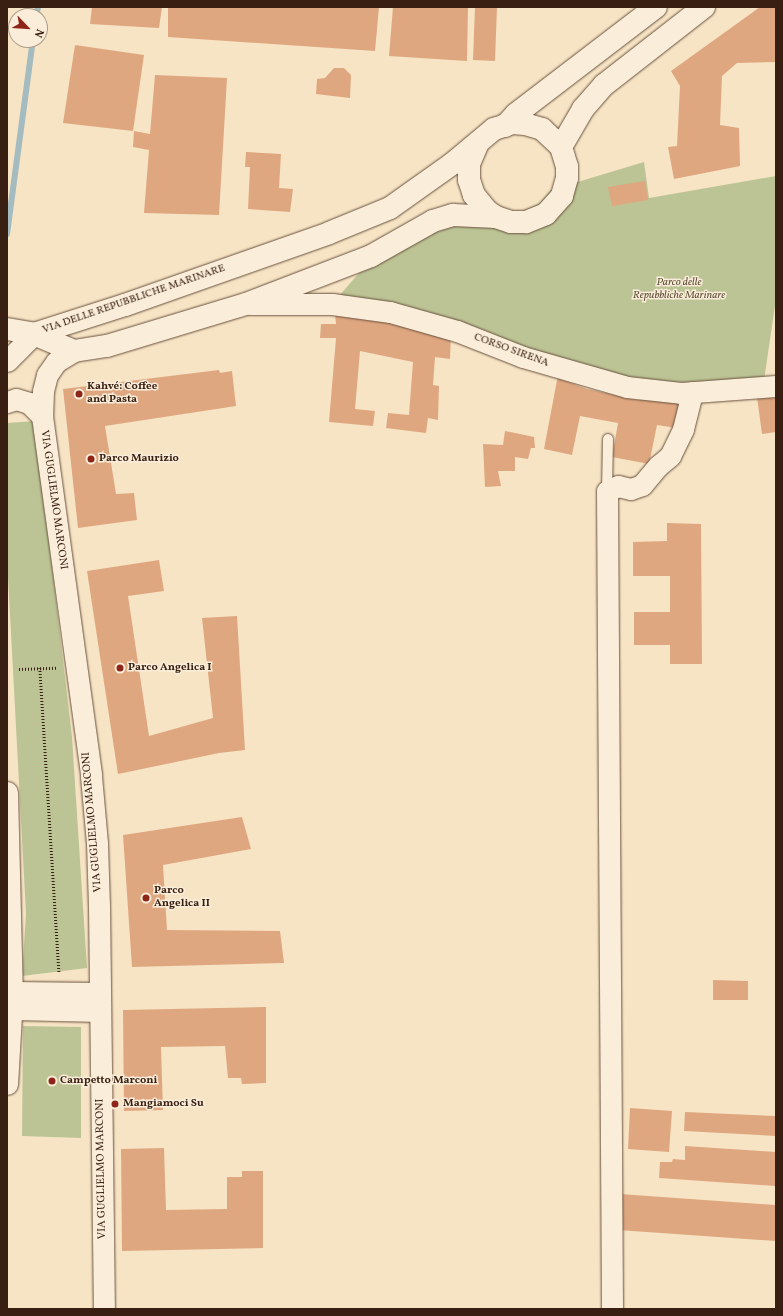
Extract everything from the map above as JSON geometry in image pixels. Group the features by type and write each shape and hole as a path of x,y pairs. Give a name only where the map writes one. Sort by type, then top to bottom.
{"main road":[{"path":"505,126 516,114 656,7"},
{"path":"561,147 583,109 604,84 704,7"},
{"path":"74,351 107,346 246,304 371,256 433,221 453,215 496,217 512,222 526,222 546,214 562,196 567,178 567,167 561,147 542,129 526,124 513,123 494,129 478,144 469,164 469,180 474,195 487,211 496,217"},
{"name":"VIA DELLE REPUBBLICHE MARINARE","path":"34,334 125,305 329,233 390,208 478,144"},
{"path":"7,329 34,334"},
{"name":"VIA DELLE REPUBBLICHE MARINARE","path":"34,334 74,351"}],"street":[{"name":"CORSO SIRENA","path":"246,304 332,304 390,312 457,331 523,357 627,387 682,393 776,386"},
{"path":"7,361 34,334"},
{"name":"VIA GUGLIELMO MARCONI","path":"74,351 56,362 47,375 43,391 42,416 91,776 99,890 104,1309"},
{"path":"612,1309 607,491 618,486 631,489 642,485 658,466 670,456 683,429 692,392"},
{"path":"7,402 16,399 29,403 42,416"},
{"path":"7,792 11,999 7,1084"},
{"path":"11,999 100,1002"}],"lane":[{"path":"607,491 608,439"}],"path":[{"path":"40,668 59,975"},
{"path":"19,669 59,668"}],"green space":[{"name":"Parco delle Repubbliche Marinare","path":"644,162 649,198 776,176 776,299 763,387 627,387 332,304 359,273 429,231 456,223 493,223 539,204 551,190"},
{"path":"35,421 72,737 87,968 22,976 26,914 7,558 7,423"},
{"name":"Campetto Marconi","path":"23,1026 81,1027 81,1138 22,1136"}],"building":[{"path":"92,7 162,7 159,28 90,24"},
{"path":"168,7 379,7 375,51 168,37"},
{"path":"393,7 468,7 467,61 389,56"},
{"path":"475,7 497,7 495,61 473,60"},
{"path":"760,7 776,7 776,62 737,63 722,76 720,125 739,128 740,166 674,179 668,147 677,146 680,86 671,71"},
{"path":"75,45 144,55 133,131 63,123"},
{"path":"334,68 344,68 351,75 350,98 316,94 317,79 325,78"},
{"path":"155,75 227,78 219,215 144,213 149,150 133,147 134,131 150,134"},
{"path":"246,152 281,154 279,188 293,189 290,212 248,209 250,167 245,167"},
{"path":"645,181 648,200 612,206 608,187"},
{"path":"335,313 433,329 451,335 450,359 435,357 433,385 439,386 438,420 428,418 426,433 386,428 388,413 409,415 413,362 360,351 355,409 375,411 373,426 329,422 336,338 320,338 321,324 336,324"},
{"name":"Parco Maurizio","path":"219,370 220,373 232,371 236,406 105,426 116,494 134,493 137,520 78,528 63,389"},
{"path":"558,375 563,380 587,389 638,400 680,400 676,428 657,425 649,464 612,457 618,423 580,416 572,455 544,449"},
{"path":"776,394 776,432 762,434 757,397"},
{"path":"505,431 534,437 535,448 531,448 528,459 515,457 515,471 498,471 501,486 485,487 483,444 503,445"},
{"path":"667,523 701,524 702,664 670,664 670,645 634,645 634,612 670,612 670,576 633,576 633,542 667,541"},
{"name":"Parco Angelica I","path":"159,560 164,591 128,596 149,736 213,718 202,618 237,616 245,750 219,753 118,774 87,571"},
{"name":"Parco Angelica II","path":"242,817 251,849 163,865 167,930 280,931 284,963 132,967 123,835"},
{"path":"713,980 748,981 748,1000 713,1000"},
{"path":"266,1007 266,1083 242,1084 241,1078 228,1078 225,1046 161,1047 163,1110 124,1111 123,1010"},
{"path":"630,1108 672,1111 669,1152 628,1149"},
{"path":"685,1112 776,1116 776,1136 684,1131"},
{"path":"685,1146 776,1152 776,1186 659,1178 660,1162 672,1162 673,1159 685,1160"},
{"path":"164,1148 166,1210 227,1209 227,1177 242,1177 242,1171 263,1171 263,1248 122,1251 121,1149"},
{"path":"620,1194 776,1205 776,1241 618,1230"}],"waterway":[{"path":"7,234 32,48"}],"place":[{"name":"Kahvé: Coffee and Pasta","path":"79,394"},
{"name":"Parco Maurizio","path":"91,459"},
{"name":"Parco Angelica I","path":"120,668"},
{"name":"Parco Angelica II","path":"146,898"},
{"name":"Campetto Marconi","path":"52,1081"},
{"name":"Mangiamoci Su","path":"115,1104"}]}
